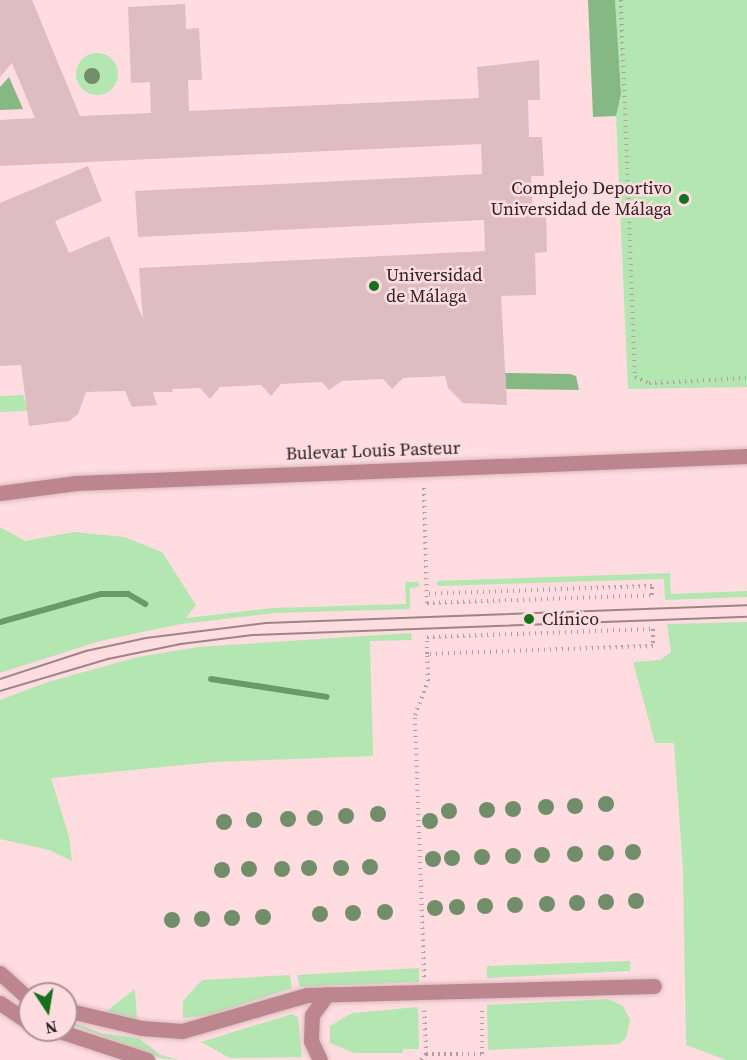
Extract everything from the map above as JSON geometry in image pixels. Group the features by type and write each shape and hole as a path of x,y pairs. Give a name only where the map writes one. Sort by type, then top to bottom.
{"street":[{"name":"Bulevar Louis Pasteur","path":"0,493 76,483 747,456"},
{"path":"0,974 18,990"},
{"path":"78,1013 142,1028 182,1031 307,995 654,986"},
{"path":"320,1060 311,1041 312,1015 327,994"},
{"path":"0,1003 18,1015"},
{"path":"78,1037 147,1060"}],"path":[{"path":"621,0 635,377 649,383 747,378"},
{"path":"424,488 427,603 652,595 652,586 427,594"},
{"path":"421,1060 426,1054 415,725 428,681 427,654 427,637 653,629 653,646 427,654"},
{"path":"424,976 436,975"},
{"path":"426,1054 482,1054 483,990"}],"green space":[{"path":"588,0 615,0 621,94 616,116 593,117"},
{"name":"Complejo Deportivo Universidad de Málaga","path":"615,0 747,0 747,387 628,389 616,116 621,94"},
{"path":"97,53 105,54 112,59 117,66 117,82 112,89 105,94 97,95 89,94 82,89 77,82 76,74 77,66 82,59 89,54"},
{"path":"9,77 23,109 0,110 0,87"},
{"path":"505,373 570,374 576,376 579,390 506,389"},
{"path":"23,395 28,411 0,412 0,396"},
{"path":"0,527 25,541 74,532 124,537 162,552 196,605 186,618 274,608 406,604 405,582 419,582 419,587 410,588 410,609 275,613 181,624 100,641 0,673"},
{"path":"670,573 671,594 747,591 747,597 665,600 664,579 437,586 437,581"},
{"path":"747,622 747,1060 726,1060 686,1045 683,870 674,743 655,743 633,662 660,660 671,652 667,624"},
{"path":"411,633 412,640 370,641 373,756 214,762 51,778 69,837 72,861 49,850 0,839 0,700 48,682 138,657 198,647"},
{"path":"630,961 630,971 487,978 487,966"},
{"path":"419,968 419,982 300,987 297,975"},
{"path":"290,975 292,988 210,1015 183,1018 183,1001 202,980"},
{"path":"135,989 137,1019 104,1013"},
{"path":"608,999 623,1006 630,1020 626,1038 619,1044 488,1050 487,1005"},
{"path":"418,1007 419,1049 403,1049 403,1053 354,1053 330,1043 330,1026 352,1013"},
{"path":"292,1014 298,1017 302,1057 230,1058 201,1042"},
{"path":"78,1024 101,1033 138,1038 161,1055 180,1060 161,1058 78,1027"}],"building":[{"path":"0,0 32,0 80,116 151,113 150,82 131,83 128,7 185,4 186,29 199,28 202,80 188,80 189,111 479,98 477,67 539,60 540,100 528,100 529,137 542,137 544,176 531,176 533,214 546,213 547,252 535,253 536,295 501,296 507,405 463,403 448,388 445,376 403,378 392,389 383,379 342,381 329,390 322,382 281,384 271,396 261,385 220,387 210,399 200,388 172,389 173,392 153,392 157,405 132,407 125,391 86,392 78,414 69,421 29,426 21,365 0,366 0,203 88,166 102,201 55,221 69,253 109,236 143,319 139,268 485,251 484,220 138,237 135,191 482,174 481,144 0,166 0,120 35,118 12,63 0,77"}],"waterway":[{"path":"0,622 101,594 128,594 145,604"},
{"path":"211,679 327,697"}],"tram line":[{"path":"0,679 86,651 146,638 266,623 747,605"},
{"path":"0,691 108,659 181,644 252,635 747,617"}],"place":[{"name":"Complejo Deportivo Universidad de Málaga","path":"684,199"},
{"name":"Universidad de Málaga","path":"374,286"},
{"name":"Clínico","path":"529,619"}]}
